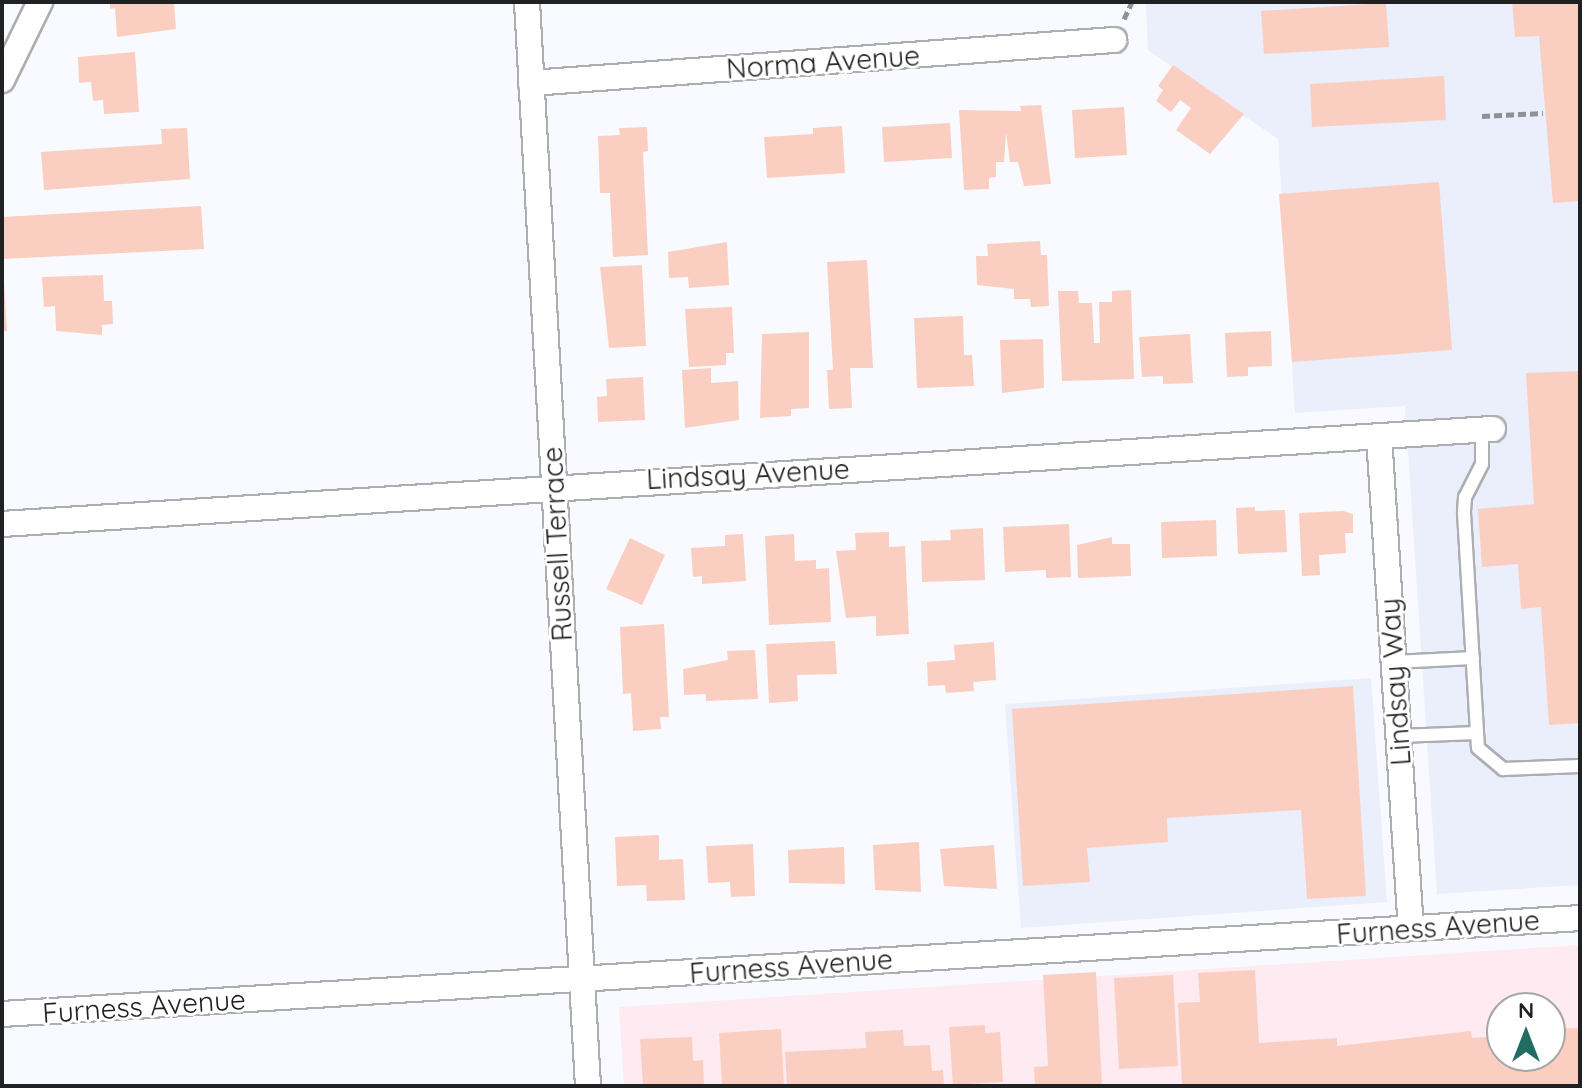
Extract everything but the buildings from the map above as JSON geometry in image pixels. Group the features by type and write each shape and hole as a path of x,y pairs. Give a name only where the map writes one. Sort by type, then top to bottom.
{"street":[{"path":"2,80 40,2"},
{"name":"Russell Terrace","path":"527,2 588,1086"},
{"name":"Norma Avenue","path":"531,83 1114,40"},
{"name":"Lindsay Avenue","path":"2,524 554,486 1488,429"},
{"name":"Lindsay Way","path":"1379,436 1411,928"},
{"name":"Furness Avenue","path":"2,1014 1580,918"}],"lane":[{"path":"1488,429 1482,464 1465,497 1464,513 1477,733 1484,758 1503,769 1580,766"},
{"path":"1394,662 1473,658"},
{"path":"1398,736 1477,733"}],"path":[{"path":"1482,116 1543,113"}],"shaded area":[{"path":"1146,2 1580,2 1580,885 1437,894 1405,406 1295,413 1278,139 1148,50"},
{"path":"1371,678 1387,902 1021,928 1005,704"},
{"path":"1580,945 1580,1086 624,1086 619,1007"}]}
